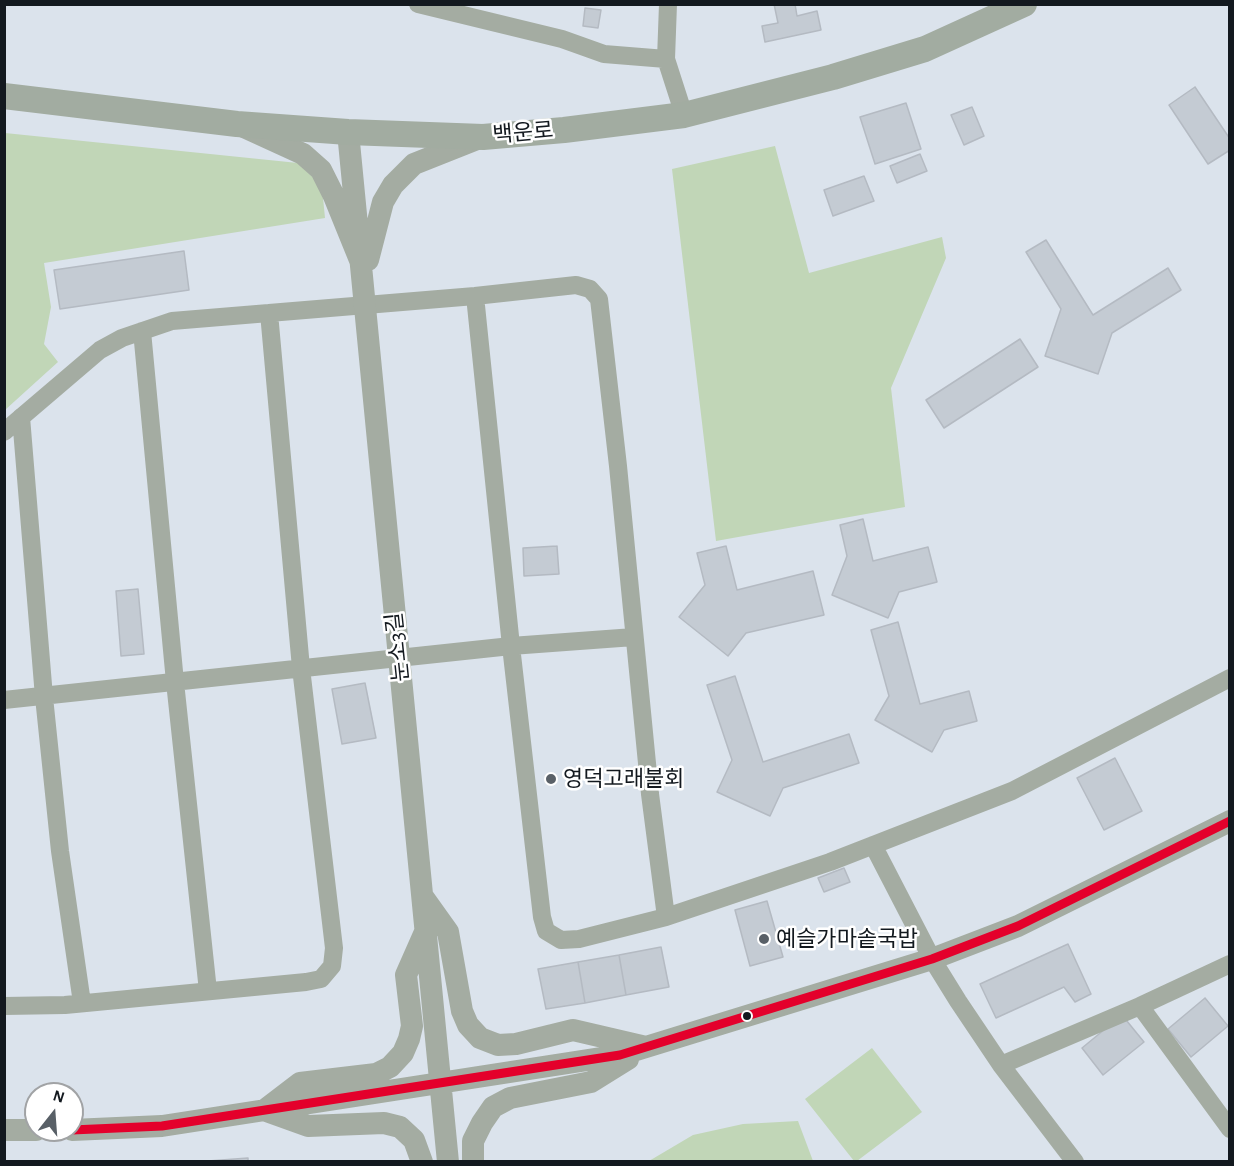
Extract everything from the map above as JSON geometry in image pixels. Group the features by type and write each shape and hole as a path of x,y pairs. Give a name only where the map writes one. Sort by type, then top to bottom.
{"main road":[{"name":"백운로","path":"4,96 237,124 348,132 483,136 564,130 684,115 823,80 925,49 1024,4"}],"street":[{"path":"418,4 562,39 604,54 666,59"},
{"path":"668,4 666,59 684,115"},
{"path":"237,124 303,153 321,170 360,260 368,260 383,202 393,185 414,164 483,136"},
{"name":"눈소3길","path":"348,132 448,1161"},
{"path":"4,432 100,350 122,338 172,321 475,296 576,285 590,289 599,299 650,794 666,916"},
{"path":"475,296 542,917 546,930 561,939 579,939 666,916 818,866 1012,791 1230,678"},
{"path":"4,1006 82,1003 321,980 332,966 334,948 301,668 269,312"},
{"path":"142,331 175,682 208,991"},
{"path":"21,417 44,697 60,851 82,1003"},
{"path":"4,700 511,646 634,637"},
{"path":"84,1129 162,1126 620,1055 932,959 1018,926 1230,821"},
{"path":"873,845 932,959 1001,1065 1075,1161"},
{"path":"422,896 448,932 462,1011 468,1025 480,1038 498,1045 516,1044 573,1030 647,1047"},
{"path":"264,1110 300,1083 376,1074 390,1067 403,1053 412,1026 406,975 426,930"},
{"path":"1001,1065 1140,1006 1230,964"},
{"path":"1140,1006 1230,1129"},
{"path":"473,1161 473,1141 493,1107 510,1098 591,1082 647,1047"},
{"path":"264,1110 308,1126 384,1122 400,1127 414,1140 422,1161"},
{"path":"4,1130 24,1130"}],"green space":[{"path":"5,133 298,163 317,181 323,198 325,218 44,263 51,307 44,344 58,362 5,410"},
{"path":"775,146 809,273 942,237 946,258 891,388 905,507 716,541 672,169"},
{"path":"872,1048 922,1112 854,1161 805,1099"},
{"path":"798,1121 813,1161 649,1161 693,1135 743,1124"}],"building":[{"path":"774,4 795,4 797,16 817,11 821,30 765,42 762,26 778,23"},
{"path":"585,8 601,10 598,28 583,26"},
{"path":"1195,87 1230,139 1230,150 1208,164 1169,105"},
{"path":"906,103 921,149 875,164 860,117"},
{"path":"972,107 984,136 964,145 951,115"},
{"path":"920,154 927,171 897,183 890,166"},
{"path":"864,176 874,201 833,216 824,190"},
{"path":"1046,240 1093,315 1168,268 1181,290 1112,333 1098,374 1045,356 1061,309 1026,252"},
{"path":"184,251 189,290 60,309 54,270"},
{"path":"1020,339 1038,367 944,428 926,400"},
{"path":"863,519 873,561 928,547 937,582 899,592 888,618 832,595 847,556 840,525"},
{"path":"557,546 559,574 524,576 523,548"},
{"path":"726,546 737,590 813,571 824,615 746,633 728,656 679,617 705,585 697,553"},
{"path":"138,589 144,654 121,656 116,591"},
{"path":"898,622 920,704 969,691 977,721 944,730 932,752 875,720 889,696 871,630"},
{"path":"735,676 763,762 849,734 859,763 783,788 770,816 717,792 732,760 707,685"},
{"path":"365,683 376,738 342,744 332,689"},
{"path":"1115,758 1142,811 1104,830 1077,778"},
{"path":"844,868 850,882 824,892 818,878"},
{"path":"767,901 783,957 750,966 735,910"},
{"path":"1068,944 1091,994 1075,1002 1064,987 996,1018 980,984"},
{"path":"661,947 669,987 626,995 619,955"},
{"path":"619,955 626,995 585,1003 578,962"},
{"path":"578,962 585,1003 546,1009 538,969"},
{"path":"1205,998 1228,1026 1191,1057 1168,1029"},
{"path":"1122,1015 1144,1042 1103,1075 1082,1048"},
{"path":"248,1158 248,1162 208,1162 208,1161"}],"transit line":[{"path":"84,1129 162,1126 620,1055 932,959 1018,926 1230,821"}],"place":[{"name":"영덕고래불회","path":"551,779"},
{"name":"예슬가마솥국밥","path":"764,939"}]}
